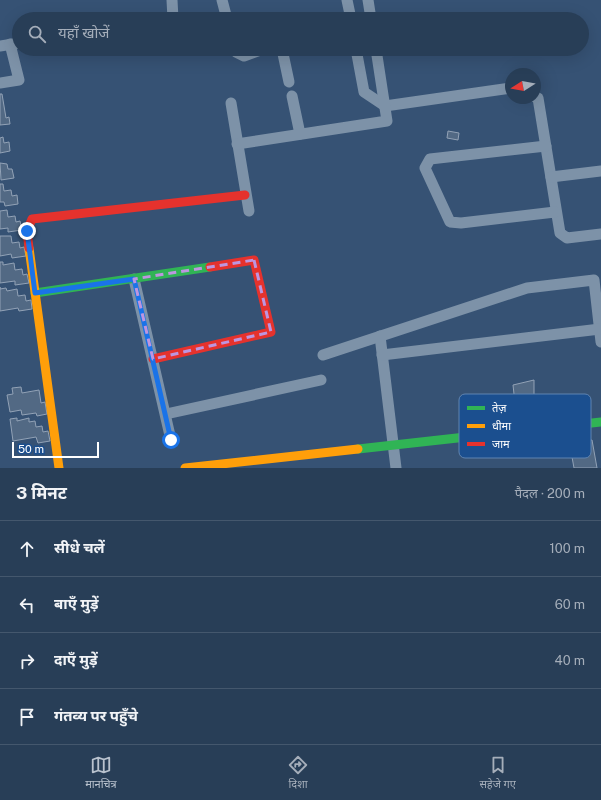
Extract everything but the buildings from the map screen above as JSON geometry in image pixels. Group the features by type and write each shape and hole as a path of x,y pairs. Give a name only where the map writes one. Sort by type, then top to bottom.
{"street":[{"path":"172,0 173,12"},
{"path":"222,0 225,12"},
{"path":"348,0 351,12"},
{"path":"368,0 369,12"},
{"path":"0,84 19,80 13,56"},
{"path":"283,56 289,82"},
{"path":"357,56 364,92 385,106 505,89"},
{"path":"237,144 387,121 377,56"},
{"path":"292,96 300,134"},
{"path":"231,103 245,196 249,211"},
{"path":"539,104 555,212 560,233 568,238 596,235 601,243"},
{"path":"546,146 430,159 425,168 450,222 461,223 555,212"},
{"path":"551,177 601,171"},
{"path":"59,468 27,231 32,219 245,196"},
{"path":"35,293 254,260 270,332 153,359"},
{"path":"134,279 171,440"},
{"path":"323,355 527,288 594,280 601,342"},
{"path":"382,355 600,328"},
{"path":"380,336 396,468"},
{"path":"166,414 322,380"},
{"path":"591,423 601,422"},
{"path":"185,468 459,437"}],"highlighted area":[{"path":"254,260 271,332 153,359 134,279"}],"traffic: fast":[{"path":"35,293 210,267"},
{"path":"591,423 601,422"},
{"path":"358,449 459,438"}],"traffic: slow":[{"path":"29,248 59,468"},
{"path":"185,468 358,449"}],"traffic: jam":[{"path":"29,248 27,231 32,219 245,195"},
{"path":"153,359 271,332 254,260 210,267"}],"route":[{"path":"27,231 35,293 134,279 171,440"}]}
